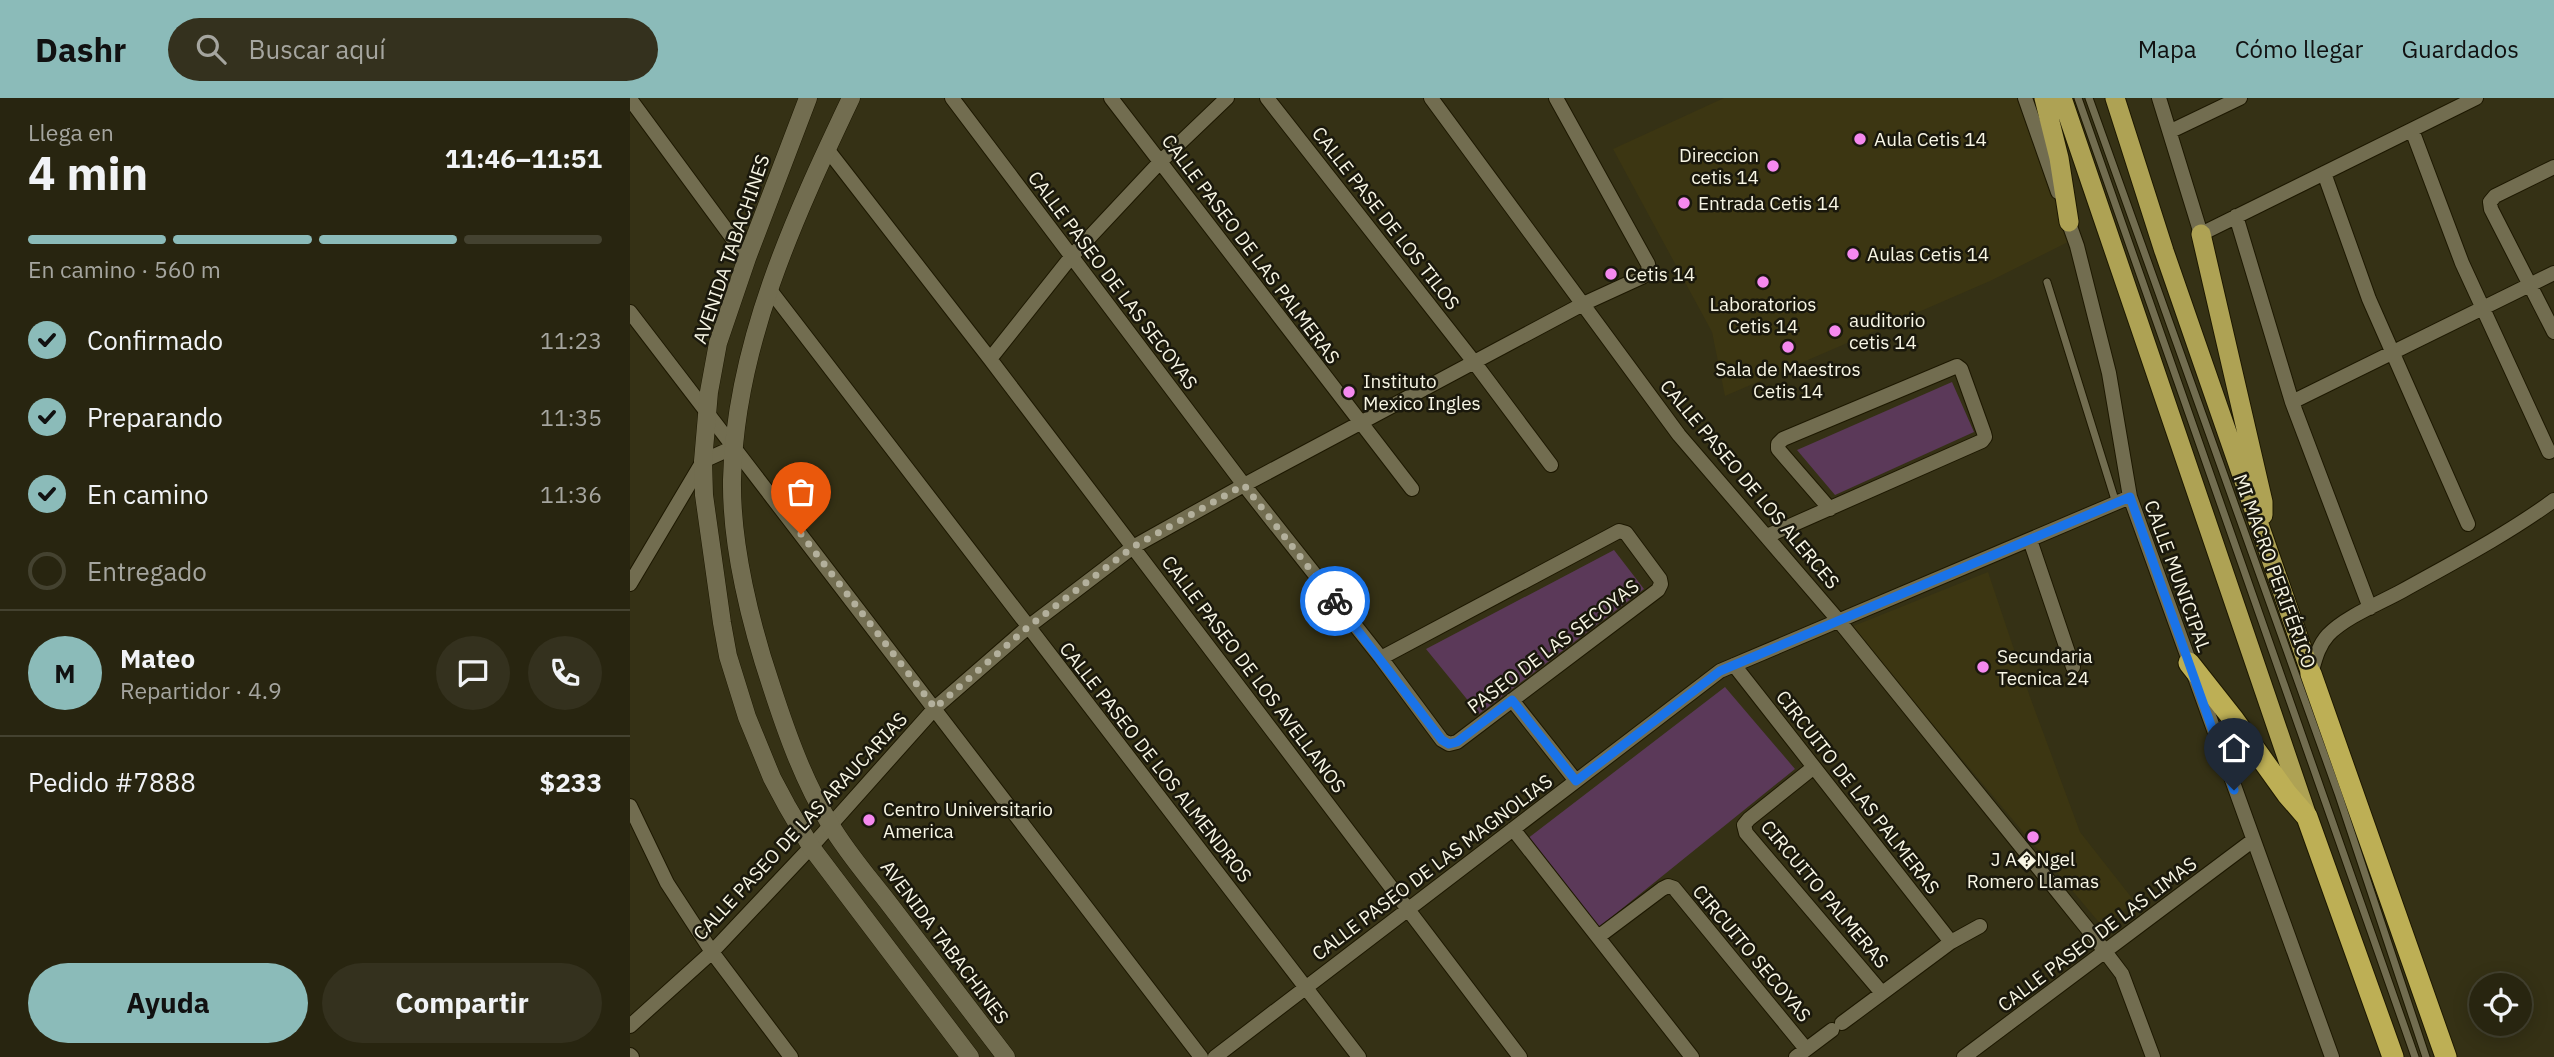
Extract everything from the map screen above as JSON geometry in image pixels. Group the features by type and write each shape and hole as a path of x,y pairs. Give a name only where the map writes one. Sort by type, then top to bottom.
{"highway":[{"path":"2044,98 2059,158 2068,222"},
{"path":"2062,98 2307,817 2393,1057"},
{"path":"2115,98 2164,251 2446,1057"},
{"path":"2201,234 2263,502 2264,540"},
{"path":"2189,663 2307,817"}],"street":[{"name":"AVENIDA TABACHINES","path":"851,98 797,214 754,338 741,393 732,482 735,525 747,600 764,665 787,732 830,825 1006,1057"},
{"name":"CALLE PASEO DE LAS SECOYAS","path":"952,98 1244,485"},
{"name":"CALLE PASEO DE LAS PALMERAS","path":"1111,98 1412,489"},
{"path":"990,359 1071,257 1160,162 1227,98"},
{"name":"CALLE PASE DE LOS TILOS","path":"1267,98 1474,362 1551,465"},
{"name":"CALLE PASEO DE LOS ALERCES","path":"1431,98 1679,435 1839,621 2105,951 2122,974 2153,1057"},
{"name":"CALLE PASEO DE LAS ARAUCARIAS","path":"630,1026 712,953 935,708 1028,627 1133,547 1244,485 1649,271 1648,264 1556,98"},
{"name":"CALLE MUNICIPAL","path":"2025,98 2077,246 2109,373 2123,500 2189,663 2332,1057"},
{"path":"2159,98 2201,234 2476,98"},
{"path":"2171,131 2240,98"},
{"path":"630,99 747,258"},
{"name":"AVENIDA TABACHINES","path":"801,102 718,343 706,413 703,461 710,549 731,667 764,760 811,847 970,1057"},
{"path":"2412,130 2462,263 2549,452"},
{"name":"CALLE PASEO DE LOS AVELLANOS","path":"827,149 990,359 1520,1057"},
{"path":"2554,167 2495,196 2490,202 2491,209 2554,332"},
{"path":"2324,173 2370,299 2468,524"},
{"path":"769,201 797,214"},
{"path":"2236,216 2292,402 2371,608"},
{"path":"2292,402 2554,273"},
{"name":"CALLE PASEO DE LOS ALMENDROS","path":"770,290 1359,1057"},
{"path":"630,312 1201,1057"},
{"path":"1767,536 1830,509 1982,442 1984,433 1961,369 1957,366 1778,444 1778,449 1830,509"},
{"path":"630,584 703,461 734,447"},
{"name":"PASEO DE LAS SECOYAS","path":"1244,485 1381,658 1442,740 1449,744 1457,742 1658,590 1660,579 1626,533 1619,531 1381,658"},
{"name":"CALLE PASEO DE LAS MAGNOLIAS","path":"1215,1057 1708,679 1734,665 2123,500"},
{"path":"2311,674 2317,652 2329,635 2371,608 2522,523 2554,500"},
{"path":"2030,540 2073,667"},
{"name":"CIRCUITO DE LAS PALMERAS","path":"1734,665 1951,942"},
{"path":"1512,700 1576,781"},
{"name":"CIRCUITO PALMERAS","path":"1814,767 1749,819 1744,825 1746,833 1881,993"},
{"path":"630,806 667,883 712,953 791,1057"},
{"path":"1513,830 1692,1057"},
{"name":"CALLE PASEO DE LAS LIMAS","path":"1964,1057 2252,841"},
{"name":"CIRCUITO SECOYAS","path":"1598,937 1662,889 1668,886 1674,888 1801,1053"},
{"path":"1801,1053 1951,942 1980,926"}],"lane":[{"name":"MI MACRO PERIFÉRICO","path":"2078,98 2415,1057"},
{"name":"MI MACRO PERIFÉRICO","path":"2089,98 2337,793 2426,1057"},
{"path":"2047,282 2123,500"}],"shaded area":[{"path":"1724,98 2017,98 2070,241 1990,281 1725,396 1712,332 1613,149"},
{"path":"1952,382 1974,432 1835,495 1797,450"},
{"path":"1614,550 1644,589 1479,714 1426,649"},
{"path":"1988,572 2030,697 2080,832 2135,902 2102,926 1851,627"},
{"path":"1725,687 1795,769 1598,928 1527,839"}],"way so far":[{"path":"801,534 935,708 1028,627 1133,547 1244,485 1335,601"}],"place":[{"name":"Aula Cetis 14","path":"1860,139"},
{"name":"Direccion cetis 14","path":"1773,166"},
{"name":"Entrada Cetis 14","path":"1684,203"},
{"name":"Aulas Cetis 14","path":"1853,254"},
{"name":"Cetis 14","path":"1611,274"},
{"name":"Laboratorios Cetis 14","path":"1763,282"},
{"name":"auditorio cetis 14","path":"1835,331"},
{"name":"Sala de Maestros Cetis 14","path":"1788,347"},
{"name":"Instituto Mexico Ingles","path":"1349,392"},
{"name":"Secundaria Tecnica 24","path":"1983,667"},
{"name":"Centro Universitario America","path":"869,820"},
{"name":"J A�Ngel Romero Llamas","path":"2033,837"}],"route":[{"path":"1335,601 1442,740 1449,744 1457,742 1512,700 1576,781 1720,671 2130,497 2234,790"}]}
